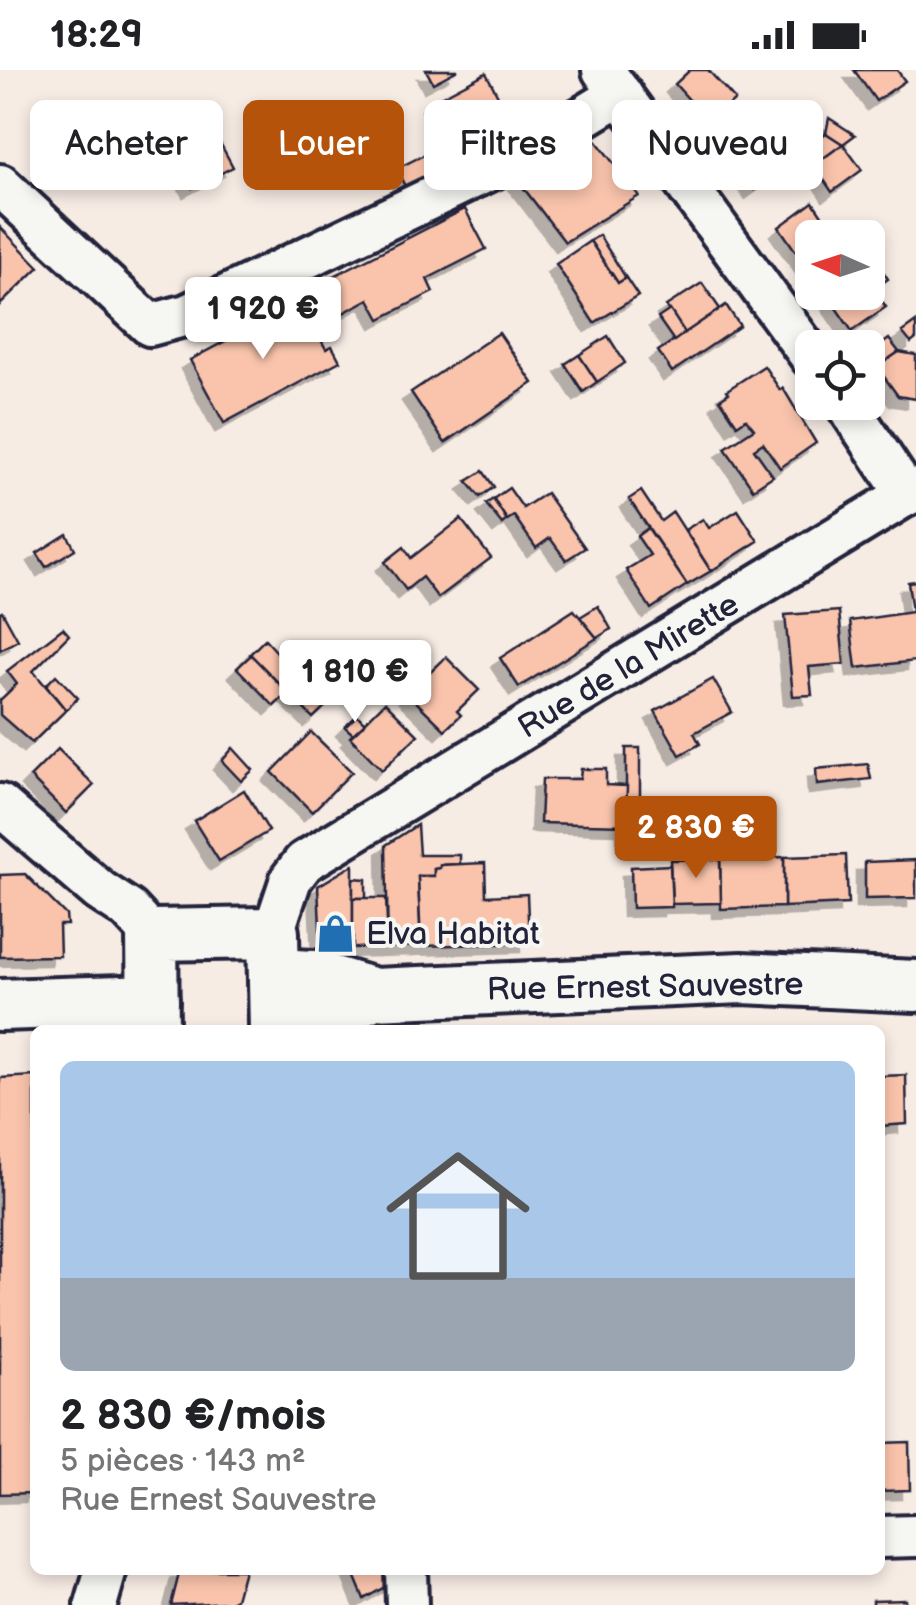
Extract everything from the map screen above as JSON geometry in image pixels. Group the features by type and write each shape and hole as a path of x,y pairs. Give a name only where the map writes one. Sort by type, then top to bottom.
{"main road":[{"name":"Rue Ernest Sauvestre","path":"152,935 274,953 312,976 374,994 742,978 916,986"},
{"path":"0,1005 153,1015 152,935"},
{"path":"274,953 275,1025"},
{"name":"Rue Ernest Sauvestre","path":"294,1025 313,1021 374,994"}],"street":[{"path":"592,106 612,82 795,335"},
{"path":"0,185 150,325 187,316 446,190"},
{"path":"858,420 912,492"},
{"name":"Rue de la Mirette","path":"274,953 291,879 304,862 912,492"},
{"path":"0,805 129,910 152,935"},
{"path":"885,1537 916,1536"},
{"path":"96,1605 105,1575"},
{"path":"406,1575 408,1605"}],"building":[{"path":"426,70 458,70 433,83"},
{"path":"690,70 708,70 735,100 689,100 675,84"},
{"path":"854,70 897,70 905,81 876,101"},
{"path":"486,73 498,96 494,100 435,100"},
{"path":"829,118 855,135 843,144 826,133"},
{"path":"826,133 843,144 823,159 823,135"},
{"path":"592,135 612,161 612,190 634,190 639,196 565,242 525,190 592,190"},
{"path":"843,144 862,170 832,192 823,178 823,158"},
{"path":"223,148 233,167 223,172"},
{"path":"424,155 424,179 406,188 404,165"},
{"path":"813,202 825,220 795,220 795,250 779,227"},
{"path":"465,209 486,249 427,279 433,292 380,319 369,299 343,313 326,280"},
{"path":"0,227 39,267 0,305"},
{"path":"599,235 626,278 618,283 590,241"},
{"path":"590,241 618,283 626,278 638,296 594,323 556,264"},
{"path":"702,283 720,309 685,333 666,306"},
{"path":"300,301 326,349 332,346 340,361 224,423 190,360"},
{"path":"726,305 740,326 672,372 658,351"},
{"path":"670,310 685,333 674,341 658,318"},
{"path":"837,310 882,310 853,330"},
{"path":"916,322 916,339 911,343 902,332"},
{"path":"499,333 533,383 445,443 411,392"},
{"path":"608,336 625,363 597,382 579,355"},
{"path":"889,339 899,352 885,362 885,342"},
{"path":"899,352 916,355 916,399 898,396 885,378 885,362"},
{"path":"579,355 597,382 583,392 565,364"},
{"path":"764,366 795,408 795,420 802,420 816,443 780,468 763,443 754,449 773,476 753,489 725,448 754,429 746,419 737,425 720,399 729,393 727,390"},
{"path":"483,471 494,487 480,497 467,481"},
{"path":"509,488 523,508 546,493 585,548 566,560 550,538 536,548 514,516 507,520 493,499"},
{"path":"641,491 661,521 673,512 711,571 687,585 629,499"},
{"path":"493,499 507,520 502,524 486,504"},
{"path":"738,510 758,541 711,571 685,530 703,519 709,528"},
{"path":"461,519 491,558 438,598 422,577 406,590 385,562 404,547 411,558"},
{"path":"648,528 687,585 651,609 626,570 650,555 637,536"},
{"path":"67,534 75,549 46,567 37,553"},
{"path":"916,581 916,661 856,668 850,621 912,612 908,582"},
{"path":"598,606 611,629 597,638 580,617"},
{"path":"574,610 597,638 519,687 500,658"},
{"path":"839,611 844,664 809,667 812,695 793,696 785,615"},
{"path":"0,612 18,640 0,650"},
{"path":"63,628 69,635 33,671 66,710 32,743 0,715 0,700 17,684 7,671"},
{"path":"265,639 308,686 311,683 330,702 313,718 250,654"},
{"path":"251,655 288,693 274,706 237,668"},
{"path":"446,657 479,690 457,711 461,715 445,730 408,694"},
{"path":"56,675 78,698 66,710 46,685"},
{"path":"713,679 732,712 694,733 700,744 680,755 655,711"},
{"path":"385,702 418,735 382,770 350,737"},
{"path":"357,715 365,723 353,734 345,727"},
{"path":"311,732 352,772 312,812 272,772"},
{"path":"233,748 253,770 241,781 222,761"},
{"path":"626,748 640,748 640,841 626,841"},
{"path":"58,749 94,785 66,813 30,777"},
{"path":"868,764 871,779 817,785 816,769"},
{"path":"581,769 606,769 606,785 627,786 626,825 540,823 542,779 580,779"},
{"path":"244,790 269,831 219,861 194,821"},
{"path":"417,825 419,855 460,855 460,864 440,865 434,869 434,876 418,876 421,946 388,947 386,845"},
{"path":"846,855 848,904 784,907 784,857"},
{"path":"784,857 784,907 721,909 720,859"},
{"path":"720,859 721,903 672,904 670,860"},
{"path":"916,860 916,898 865,899 865,862"},
{"path":"485,863 486,896 527,894 529,943 421,946 418,876 434,876 434,869 440,865"},
{"path":"353,865 353,948 321,948 318,886"},
{"path":"670,865 672,907 632,908 631,867"},
{"path":"25,874 66,915 67,925 59,925 60,956 0,957 0,875"},
{"path":"353,878 366,879 366,898 353,898"},
{"path":"353,898 386,898 388,947 353,948"},
{"path":"906,1075 907,1124 885,1126 885,1076"},
{"path":"30,1076 30,1493 0,1494 0,1078"},
{"path":"909,1442 910,1490 885,1491 885,1443"},
{"path":"179,1575 243,1575 236,1599 231,1602 171,1605"},
{"path":"354,1575 393,1575 393,1582 364,1599"},
{"path":"905,1599 905,1605 873,1605 873,1600"}],"place":[{"name":"Elva Habitat","path":"336,933"}]}
